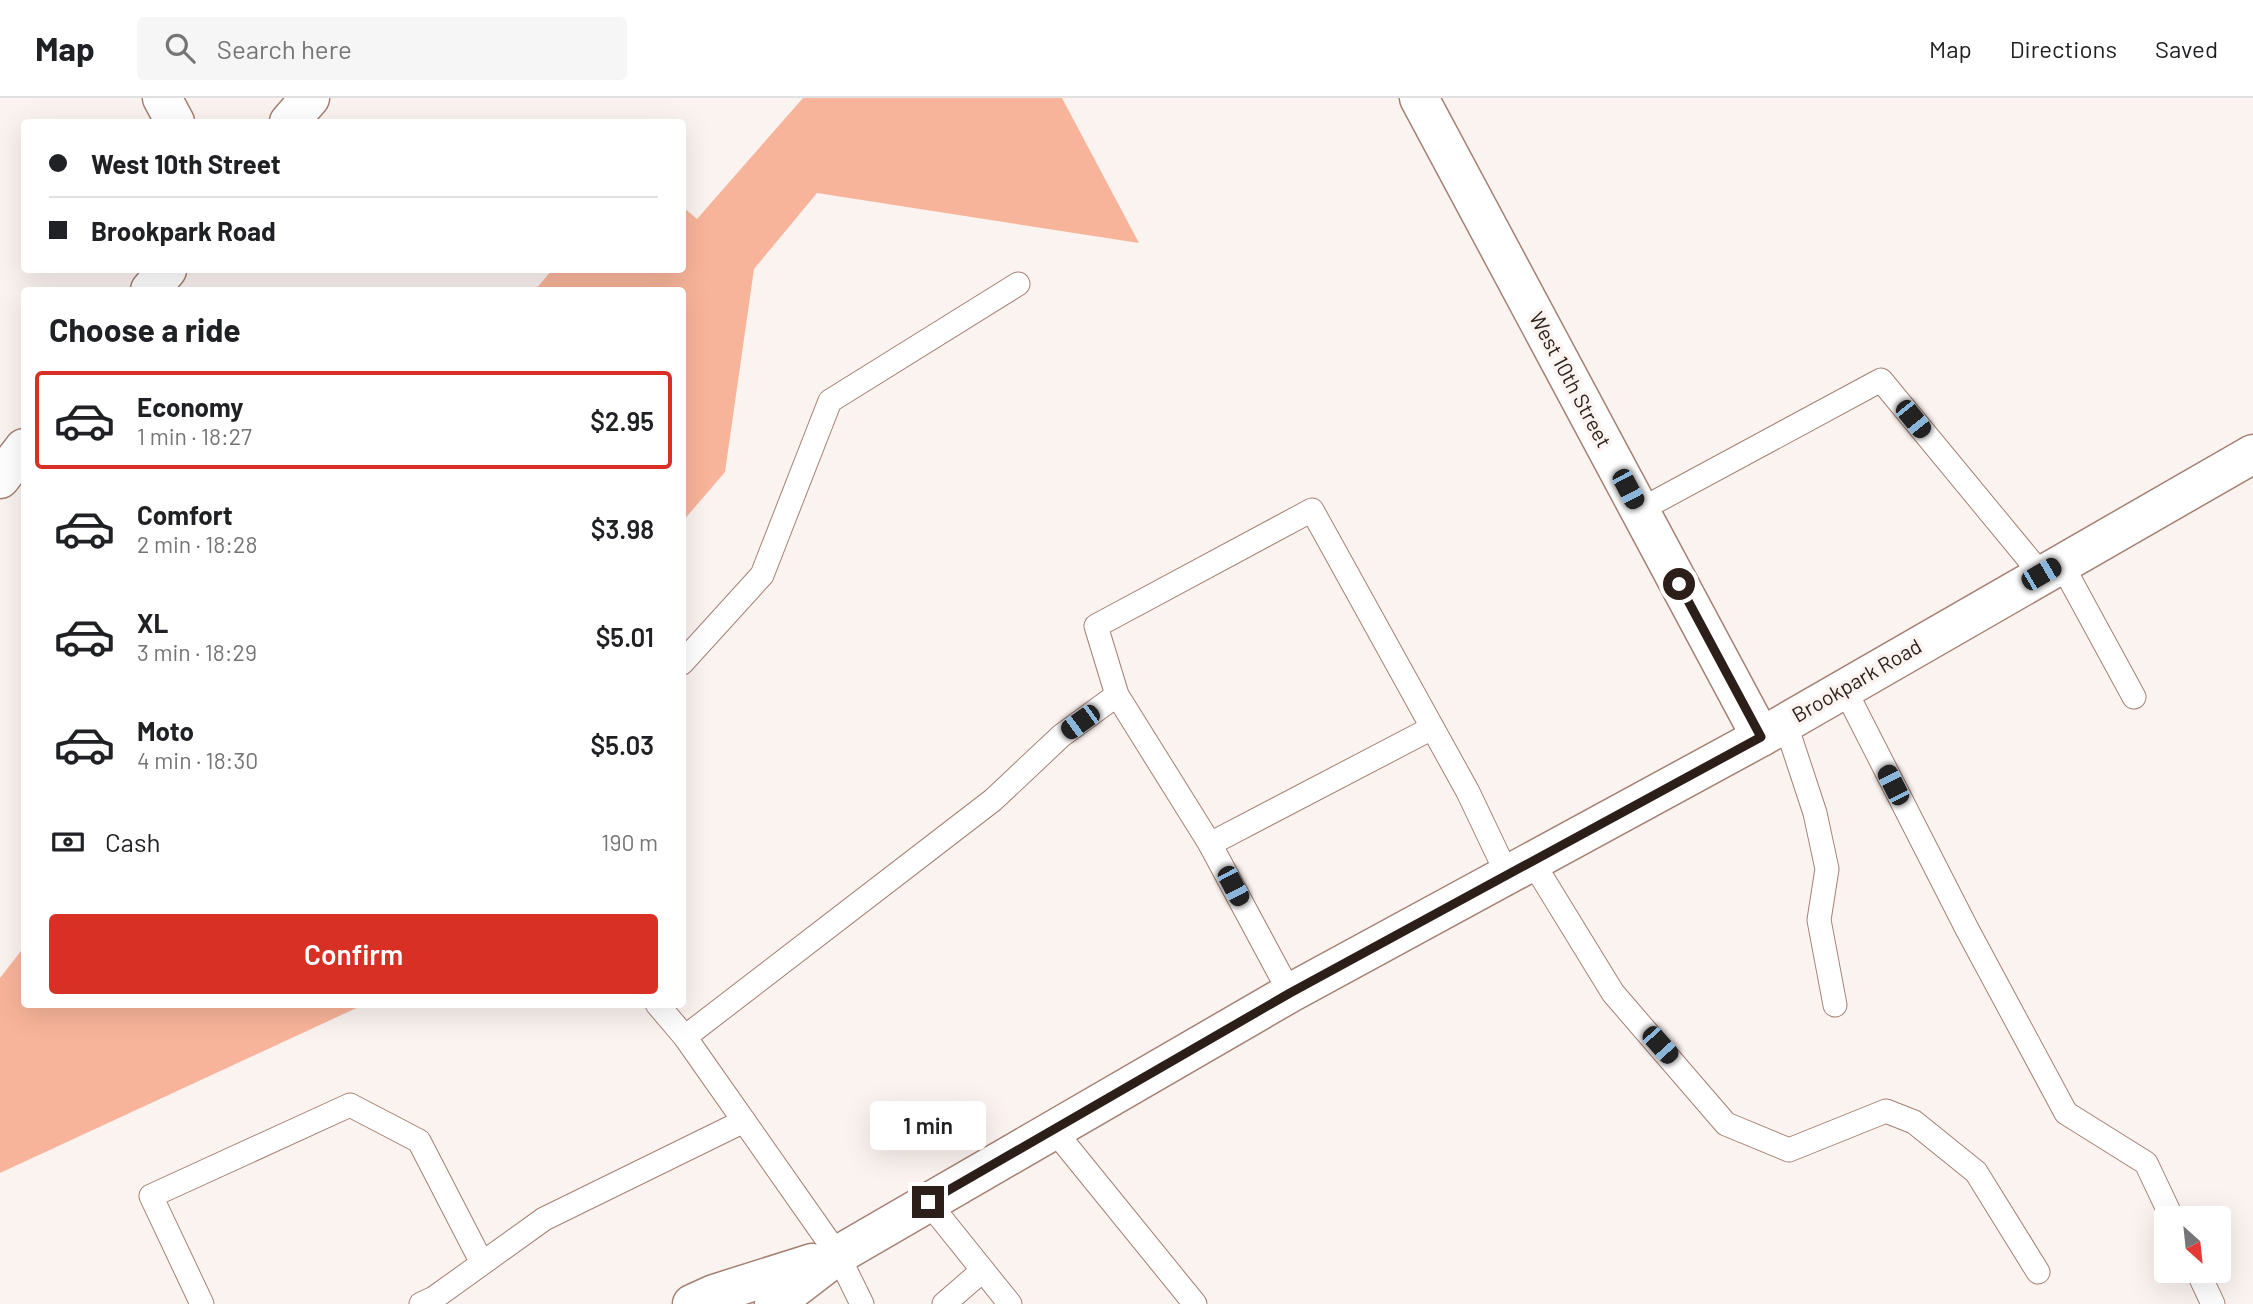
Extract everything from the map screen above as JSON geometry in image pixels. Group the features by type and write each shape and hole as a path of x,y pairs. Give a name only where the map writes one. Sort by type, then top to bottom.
{"main road":[{"path":"162,98 173,119"},
{"path":"292,119 310,98"},
{"name":"West 10th Street","path":"1419,98 1640,510 1773,729"},
{"path":"153,287 164,273"},
{"path":"0,479 21,452"},
{"name":"Brookpark Road","path":"838,1255 1290,993 1773,729 2253,454"},
{"path":"692,1304 713,1294 838,1255"},
{"path":"774,1304 838,1255"}],"lane":[{"path":"686,659 762,575 830,401 1018,284"},
{"path":"1640,510 1881,380 2051,568 2134,697"},
{"path":"1290,993 1210,844 1117,695 1096,626 1311,510 1468,792 1520,868 1613,993 1726,1124 1789,1150 1886,1111 1914,1122 1976,1172 2038,1272"},
{"path":"1844,688 1967,929 2066,1113 2146,1163 2166,1206"},
{"path":"685,1037 993,800 1061,736 1117,695"},
{"path":"1210,844 1432,728"},
{"path":"1773,729 1815,813 1827,869 1819,920 1835,1005"},
{"path":"660,1008 685,1037 838,1255 862,1304"},
{"path":"202,1304 151,1196 350,1105 419,1141 482,1263"},
{"path":"421,1304 544,1219 744,1121"},
{"path":"1054,1129 1195,1304"},
{"path":"928,1202 1010,1304"},
{"path":"944,1304 982,1271"},
{"path":"2203,1283 2213,1304"}],"shaded area":[{"path":"803,98 1062,98 1139,243 817,193 754,269 725,472 686,518 686,287 538,287 549,273 686,273 686,210 697,219"},
{"path":"21,951 21,1008 357,1008 0,1173 0,978"}],"route":[{"path":"928,1202 1290,993 1761,737 1679,584"}]}
